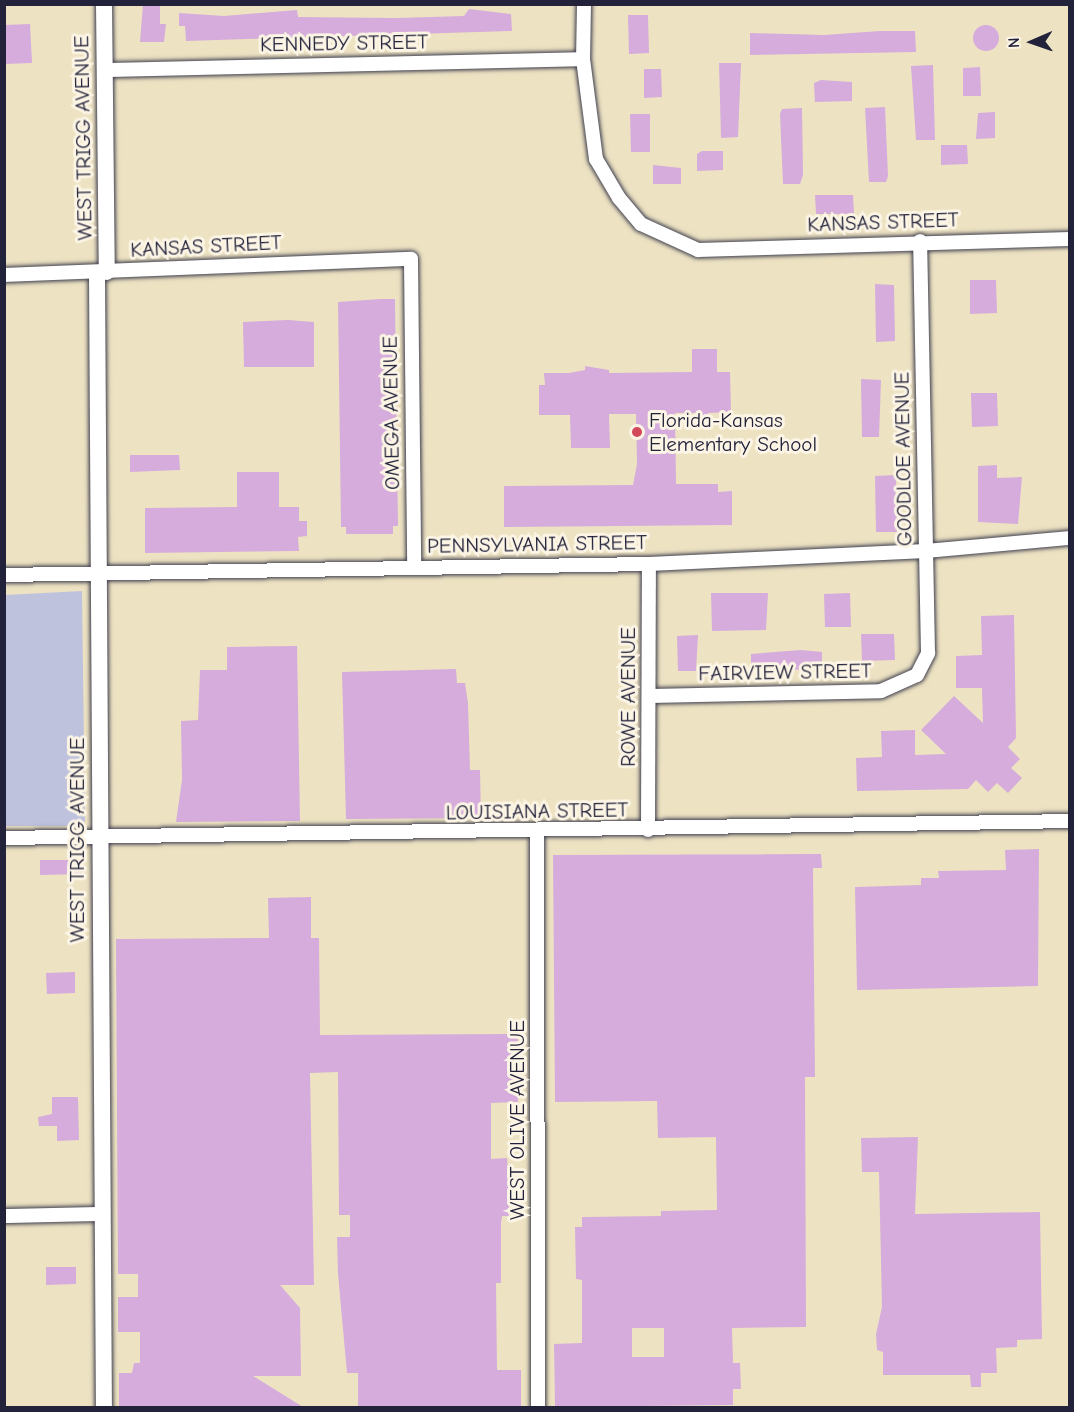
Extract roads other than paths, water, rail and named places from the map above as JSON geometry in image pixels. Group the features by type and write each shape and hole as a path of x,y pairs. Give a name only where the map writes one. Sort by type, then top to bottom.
{"street":[{"name":"WEST TRIGG AVENUE","path":"104,4 105,70 97,571 104,1407"},
{"path":"583,59 584,4"},
{"name":"KENNEDY STREET","path":"105,70 583,59"},
{"name":"KANSAS STREET","path":"583,59 596,159 619,198 641,224 698,250 920,241 1070,239"},
{"name":"GOODLOE AVENUE","path":"917,675 928,652 920,241"},
{"name":"KANSAS STREET","path":"4,275 411,259"},
{"name":"OMEGA AVENUE","path":"411,259 414,567"},
{"name":"PENNSYLVANIA STREET","path":"4,575 97,571 649,564 926,551 1070,538"},
{"name":"ROWE AVENUE","path":"648,830 649,564"},
{"name":"FAIRVIEW STREET","path":"650,696 881,691 917,675"},
{"name":"LOUISIANA STREET","path":"4,838 99,839 1070,821"},
{"name":"WEST OLIVE AVENUE","path":"537,832 538,1407"},
{"path":"4,1216 102,1214"}],"place":[{"name":"Florida-Kansas Elementary School","path":"637,432"}]}
